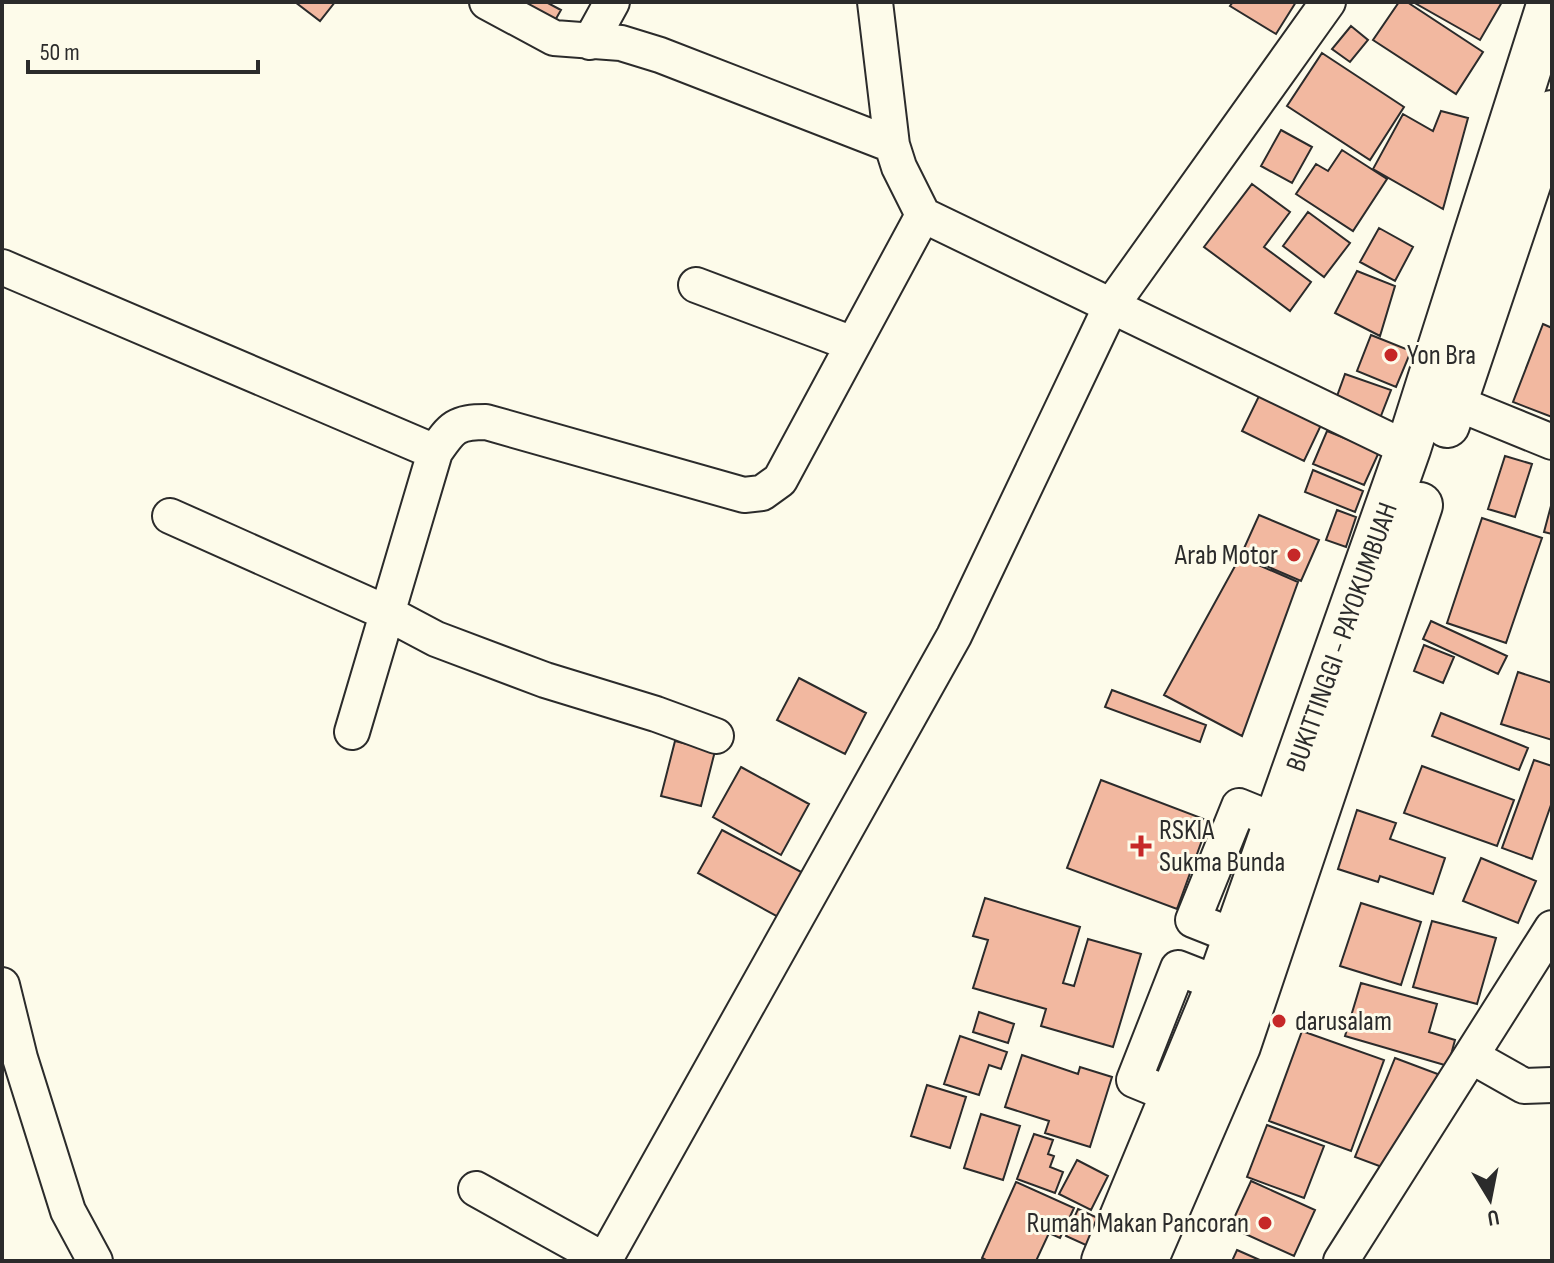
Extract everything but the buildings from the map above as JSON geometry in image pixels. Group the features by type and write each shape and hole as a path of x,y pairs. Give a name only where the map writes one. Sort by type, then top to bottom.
{"highway":[{"name":"BUKITTINGGI - PAYOKUMBUAH","path":"1145,1261 1238,1046 1408,449 1549,11"},
{"name":"BUKITTINGGI - PAYOKUMBUAH","path":"1104,1261 1219,984 1276,821 1348,667 1454,402 1552,113"}],"street":[{"path":"487,2 554,38 621,43 660,55 892,145"},
{"path":"590,42 612,2"},
{"path":"875,2 892,145 899,167 923,215 1408,449"},
{"path":"476,1189 605,1261 954,636 1111,306 1328,2"},
{"path":"352,732 435,452 447,434 461,422 486,422 744,495 762,493 780,480 923,215"},
{"path":"2,267 435,452"},
{"path":"696,285 853,344"},
{"path":"1454,402 1552,442"},
{"path":"170,516 387,613 436,639 531,675 716,736"},
{"path":"1341,1261 1552,928"},
{"path":"2,985 20,1058 68,1211 95,1261"},
{"path":"1471,1056 1524,1086 1552,1085"}],"place":[{"name":"Yon Bra","path":"1391,355"},
{"name":"Arab Motor","path":"1294,555"},
{"name":"RSKIA Sukma Bunda","path":"1141,846"},
{"name":"darusalam","path":"1279,1021"},
{"name":"Rumah Makan Pancoran","path":"1265,1223"}]}
